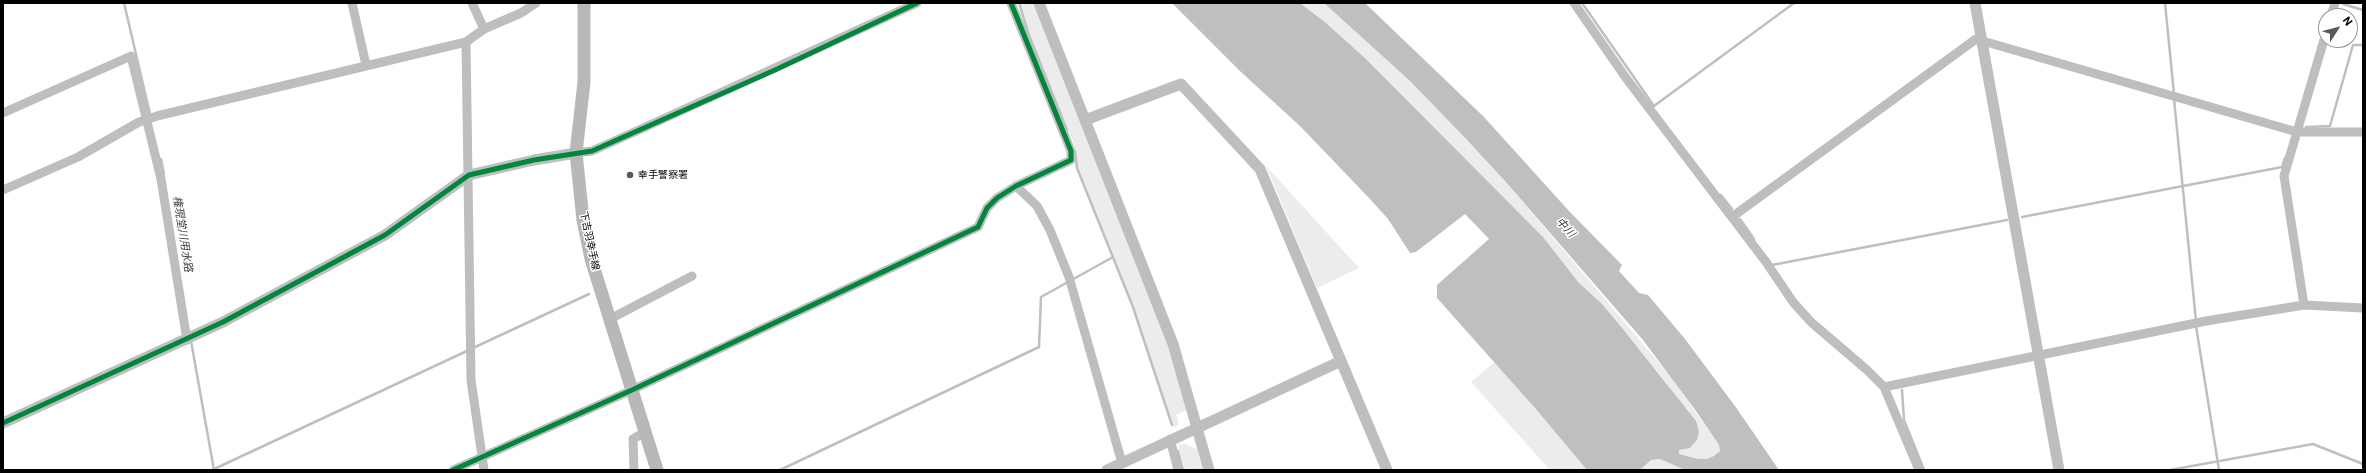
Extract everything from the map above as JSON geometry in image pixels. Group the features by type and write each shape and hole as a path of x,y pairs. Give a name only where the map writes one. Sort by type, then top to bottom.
{"main road":[{"name":"下吉羽幸手線","path":"584,3 584,82 576,153 583,220 592,259 657,470"}],"street":[{"path":"352,3 366,65"},
{"path":"472,3 484,29"},
{"path":"3,190 78,157 146,120 366,65 466,42 484,29 521,13 536,3"},
{"path":"3,423 187,340 385,235 469,175 534,160 592,150 918,3"},
{"path":"454,470 482,456 632,390 978,227 987,208 997,198 1016,186 1071,160 1071,151 1011,3"},
{"path":"1039,3 1173,344 1209,470"},
{"path":"1574,3 1626,78 1732,217 1793,302 1811,322 1867,370 1884,387 1918,470"},
{"path":"1975,3 2060,470"},
{"path":"1732,217 1976,39 2297,132 2363,132"},
{"path":"466,42 471,380 484,470"},
{"path":"2304,305 2284,176 2322,48"},
{"path":"3,114 131,56 161,179 187,340"},
{"path":"1085,120 1181,84 1260,169 1387,470"},
{"path":"1016,186 1040,212 1050,230 1069,277 1122,463"},
{"path":"610,319 692,276"},
{"path":"1884,387 2196,323 2304,305 2363,308"},
{"path":"1106,470 1341,361"},
{"path":"634,470 633,439 645,432"},
{"path":"1170,439 1178,470"}],"shaded area":[{"path":"1020,3 1035,3 1170,348 1187,410 1176,415 1179,424 1174,428 1136,312 1078,167 1076,149 1033,42"},
{"path":"1300,3 1324,3 1410,81 1505,181 1670,376 1719,445 1720,451 1707,459 1698,459 1679,454 1679,450 1690,448 1697,440 1689,411 1680,403 1665,381 1623,329 1601,303 1579,283 1543,237 1366,59 1326,23"},
{"path":"1266,166 1359,268 1317,288"},
{"path":"1495,362 1587,470 1550,470 1471,382"},
{"path":"1185,444 1197,449 1203,470 1185,470 1178,445"},
{"path":"1660,459 1685,470 1640,470 1651,460"}],"water":[{"name":"中川","path":"1172,3 1300,3 1326,23 1366,59 1543,237 1579,283 1601,303 1623,329 1696,421 1699,432 1697,440 1690,448 1679,450 1679,454 1698,459 1707,459 1714,456 1720,451 1719,445 1696,411 1643,340 1505,181 1464,137 1410,81 1324,3 1365,3 1484,117 1569,211 1622,265 1619,271 1639,293 1648,295 1685,339 1735,406 1779,470 1685,470 1660,459 1651,460 1640,470 1587,470 1535,408 1437,298 1437,285 1489,239 1465,214 1416,252 1410,253 1388,219 1369,198 1301,127 1241,72"}],"waterway":[{"name":"権現堂川用水路","path":"124,3 150,114"},
{"path":"1019,3 1029,35 1067,130"},
{"path":"1582,3 1654,106 1794,3"},
{"path":"2165,3 2174,94"},
{"path":"2343,4 2363,10"},
{"path":"2306,127 2330,126 2353,45 2363,45"},
{"path":"2174,99 2196,321"},
{"path":"1075,151 1077,168 1133,307 1172,425"},
{"path":"2022,217 2282,167 2285,158"},
{"name":"権現堂川用水路","path":"161,159 164,174"},
{"path":"1721,195 1732,209"},
{"path":"1740,219 1754,239"},
{"path":"1772,265 2007,220"},
{"path":"780,470 1039,347 1041,297 1113,257"},
{"path":"473,348 589,294"},
{"path":"2196,326 2219,470"},
{"name":"権現堂川用水路","path":"191,341 214,470"},
{"path":"212,470 469,350"},
{"path":"1902,390 1904,420 1924,470"},
{"path":"2170,470 2313,444 2363,464"},
{"path":"1178,451 1183,470"}],"cycle path":[{"path":"3,423 223,322 385,235 469,175 534,160 592,151 775,70 917,3"},
{"path":"453,470 632,390 978,227 987,208 997,198 1016,186 1071,160 1071,151 1011,3"}],"place":[{"name":"幸手警察署","path":"630,175"}]}
